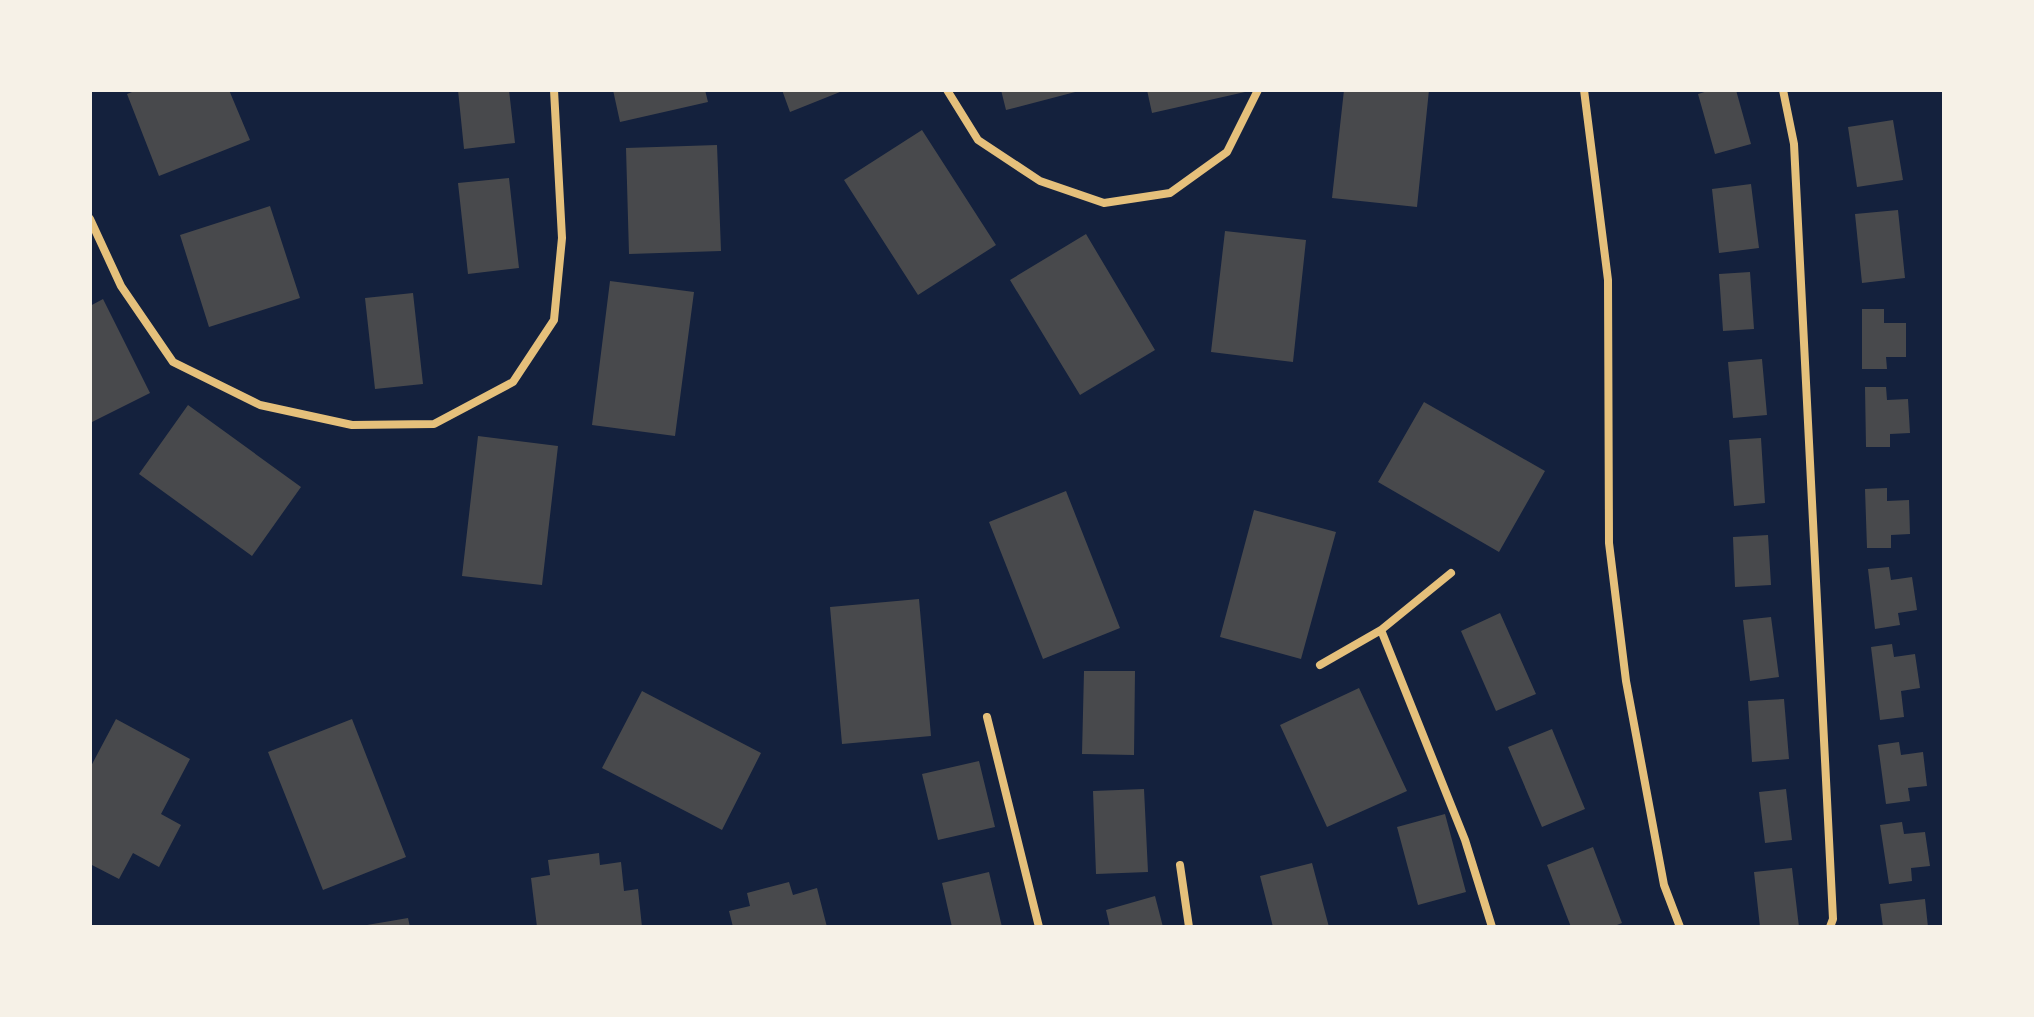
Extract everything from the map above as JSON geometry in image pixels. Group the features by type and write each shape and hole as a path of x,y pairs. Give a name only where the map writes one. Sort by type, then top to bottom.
{"street":[{"path":"90,219 121,286 173,362 260,405 352,425 434,424 513,382 554,320 562,238 554,90"},
{"path":"947,90 978,140 1040,181 1104,203 1170,193 1227,152 1258,90"},
{"path":"1584,90 1608,280 1609,543 1626,681 1664,885 1680,927"},
{"path":"1783,90 1794,144 1833,919 1830,927"},
{"path":"1320,665 1381,630 1451,573"},
{"path":"1381,630 1465,840 1492,927"},
{"path":"987,717 1039,927"},
{"path":"1180,865 1189,927"}],"building":[{"path":"137,90 229,90 250,140 159,176 127,94"},
{"path":"458,90 509,90 515,143 464,149"},
{"path":"613,90 705,90 708,102 620,122"},
{"path":"782,90 845,90 790,112"},
{"path":"1001,90 1079,90 1079,91 1006,110"},
{"path":"1147,90 1245,90 1245,92 1152,113"},
{"path":"1344,90 1429,90 1417,207 1332,198"},
{"path":"1711,90 1736,90 1751,144 1715,154 1698,94"},
{"path":"1893,120 1903,180 1857,187 1848,127"},
{"path":"922,130 996,245 918,295 844,180"},
{"path":"717,145 721,251 629,254 626,148"},
{"path":"509,178 519,268 468,274 458,183"},
{"path":"1751,184 1759,248 1719,253 1712,189"},
{"path":"270,206 300,298 209,327 180,235"},
{"path":"1898,210 1905,278 1862,283 1855,214"},
{"path":"1225,231 1306,240 1293,362 1211,352"},
{"path":"1086,234 1155,350 1080,395 1010,280"},
{"path":"1750,272 1754,329 1723,331 1719,274"},
{"path":"610,281 694,292 675,436 592,425"},
{"path":"413,293 423,384 375,389 365,298"},
{"path":"103,299 150,393 90,423 90,306"},
{"path":"1862,309 1884,309 1884,323 1906,323 1906,357 1886,357 1887,369 1862,369"},
{"path":"1762,359 1767,415 1733,418 1728,362"},
{"path":"1865,387 1886,387 1887,400 1908,399 1910,433 1890,434 1890,447 1866,447"},
{"path":"1424,402 1545,471 1499,552 1378,482"},
{"path":"188,405 301,487 252,556 139,474"},
{"path":"478,436 558,446 542,585 462,576"},
{"path":"1761,438 1765,503 1734,506 1729,440"},
{"path":"1887,488 1887,501 1909,500 1910,534 1891,535 1891,548 1867,548 1865,489"},
{"path":"1066,491 1120,628 1043,659 989,522"},
{"path":"1254,510 1336,532 1301,659 1220,637"},
{"path":"1768,535 1771,585 1735,587 1733,537"},
{"path":"1889,567 1891,580 1912,577 1917,610 1898,613 1900,625 1875,629 1868,569"},
{"path":"919,599 931,736 842,744 830,607"},
{"path":"1500,613 1536,694 1496,711 1461,631"},
{"path":"1771,617 1779,677 1750,681 1743,620"},
{"path":"1892,644 1894,657 1915,654 1920,688 1901,691 1904,717 1880,720 1871,647"},
{"path":"1084,671 1135,671 1134,755 1082,754"},
{"path":"1359,688 1407,791 1327,827 1280,725"},
{"path":"642,691 761,753 722,830 602,768"},
{"path":"1784,699 1789,759 1752,762 1748,701"},
{"path":"116,719 190,759 161,814 181,825 159,867 133,853 119,879 90,864 90,768"},
{"path":"352,719 406,857 323,890 268,752"},
{"path":"1552,729 1585,809 1542,827 1508,747"},
{"path":"1899,742 1901,755 1923,752 1927,786 1908,788 1910,801 1886,804 1878,745"},
{"path":"979,761 995,827 938,840 922,774"},
{"path":"1144,789 1148,872 1096,874 1093,791"},
{"path":"1786,789 1792,840 1765,843 1759,792"},
{"path":"1445,814 1466,892 1418,905 1397,827"},
{"path":"1902,822 1904,834 1925,832 1930,866 1911,868 1912,881 1889,884 1880,825"},
{"path":"1593,847 1622,923 1612,927 1571,927 1547,865"},
{"path":"599,853 600,865 621,862 624,891 638,889 642,927 537,927 531,878 550,875 548,860"},
{"path":"1312,863 1329,927 1273,927 1260,876"},
{"path":"1792,868 1799,927 1760,927 1754,872"},
{"path":"989,872 1002,927 952,927 942,883"},
{"path":"789,882 793,895 817,888 827,927 733,927 729,911 750,906 747,893"},
{"path":"1155,896 1163,927 1110,927 1106,910"},
{"path":"1925,899 1928,927 1883,927 1880,904"},
{"path":"408,918 410,927 367,927 367,925"}]}
